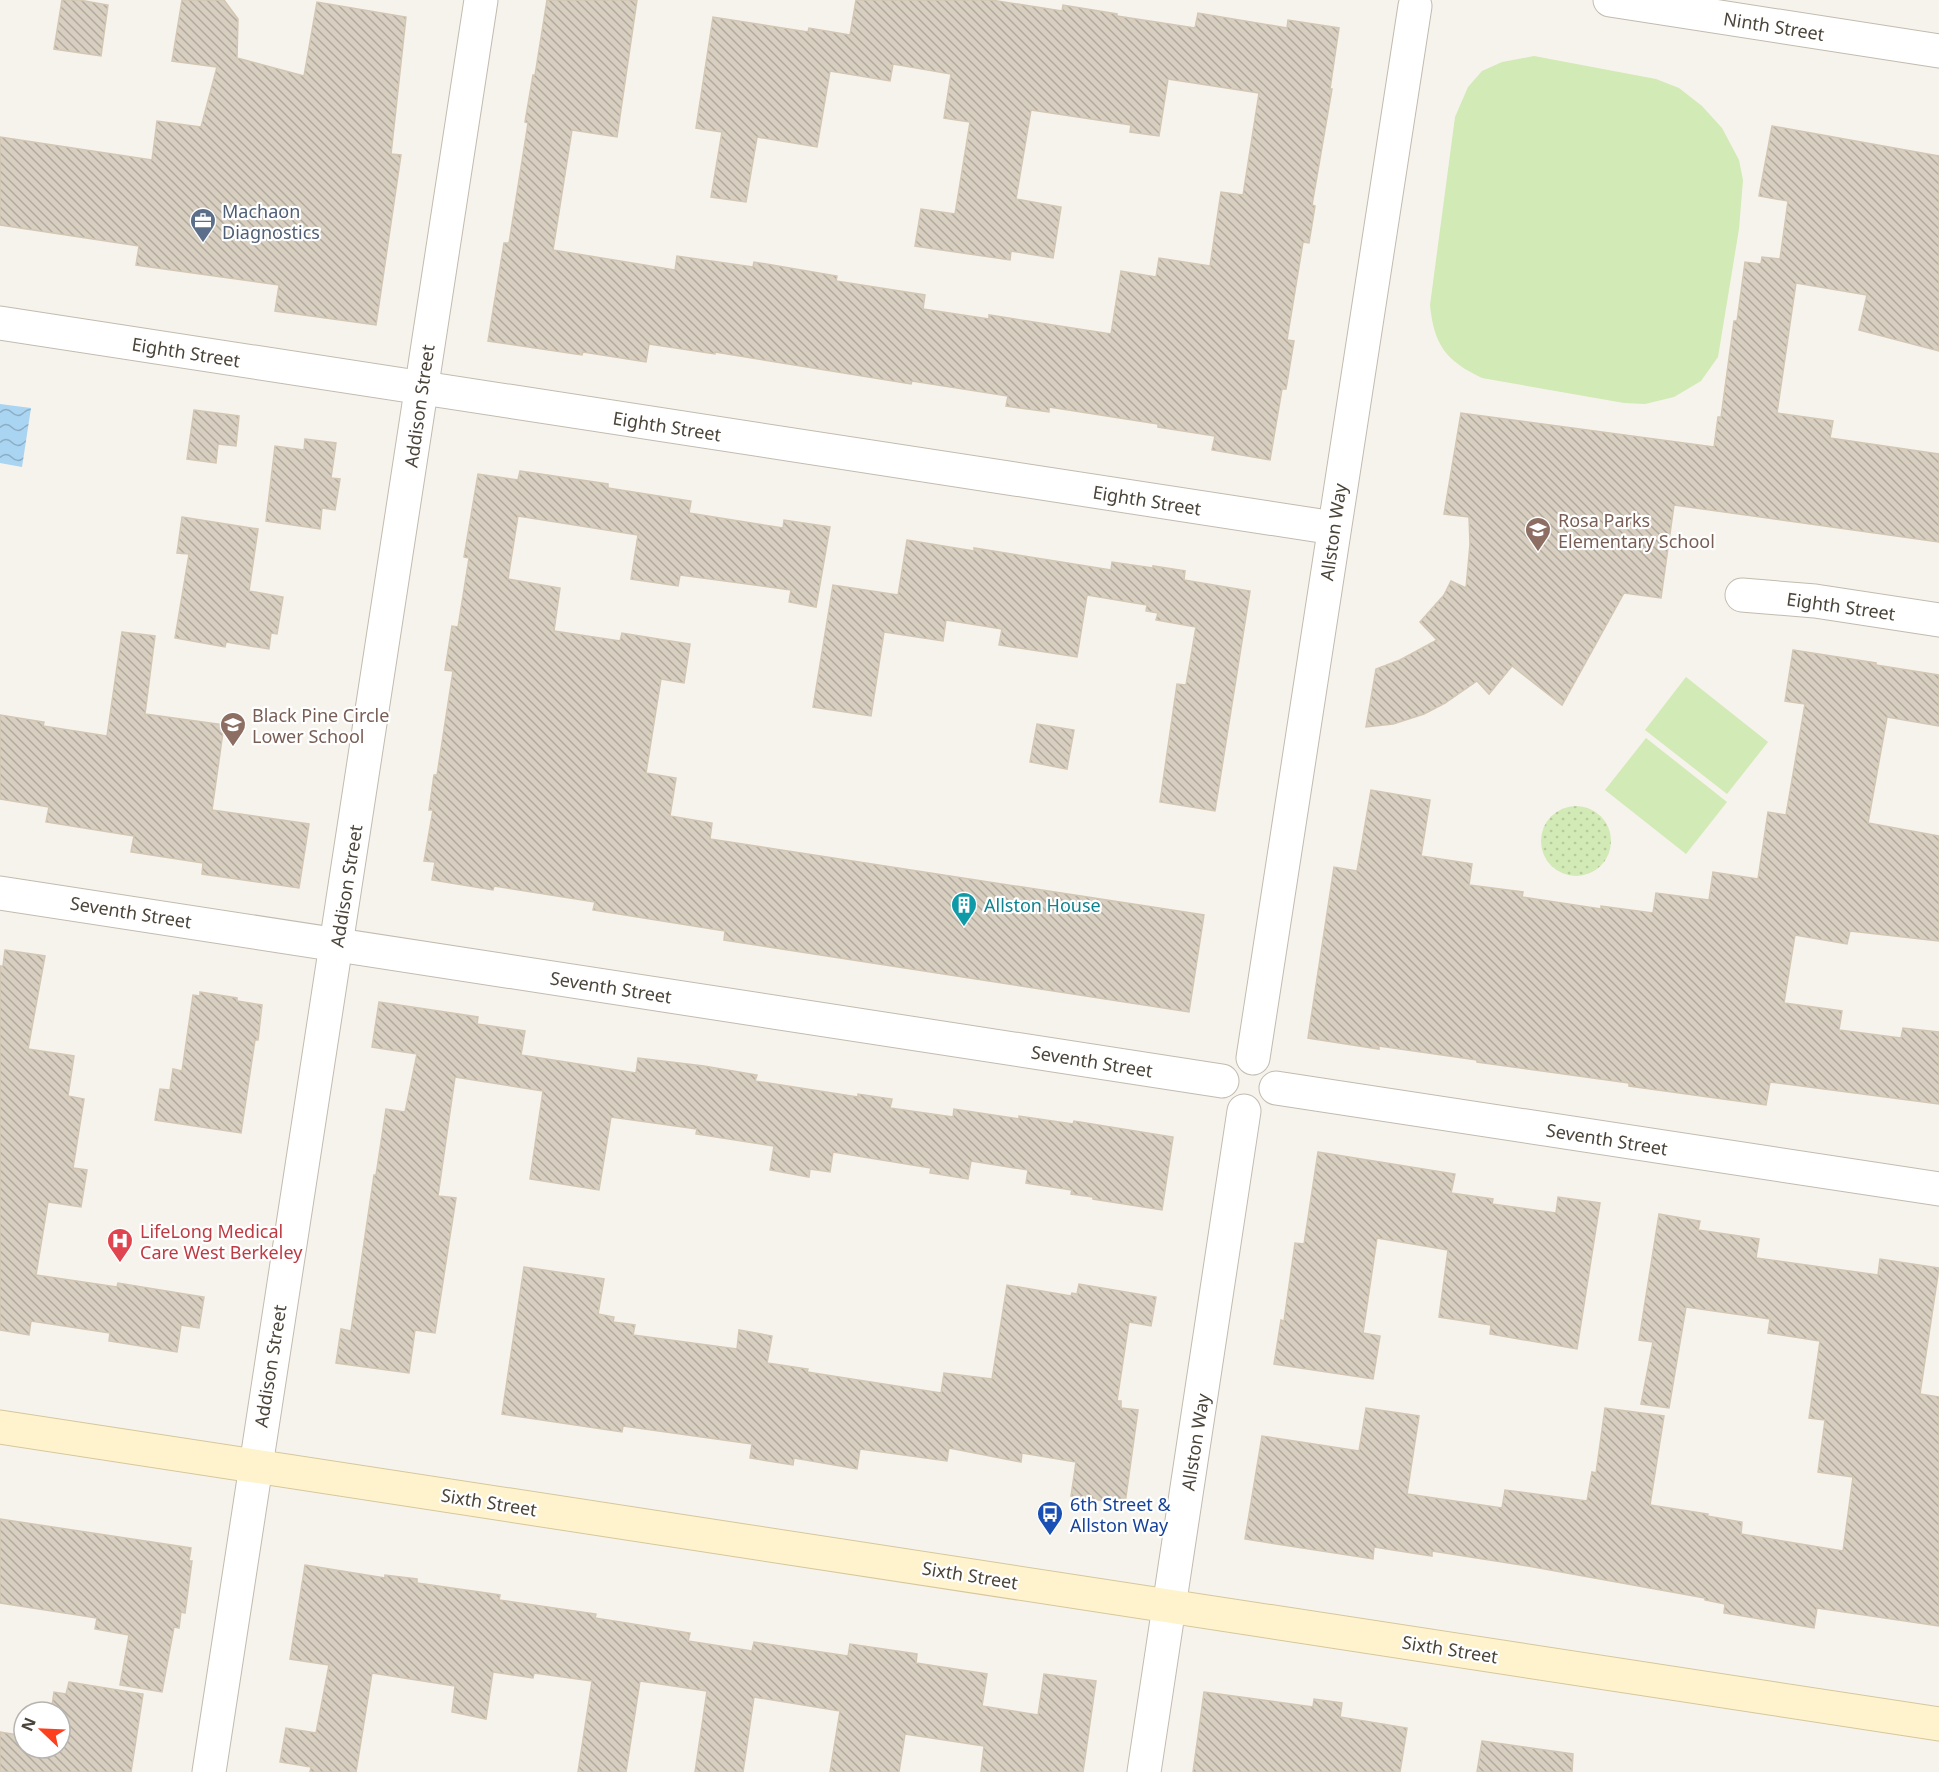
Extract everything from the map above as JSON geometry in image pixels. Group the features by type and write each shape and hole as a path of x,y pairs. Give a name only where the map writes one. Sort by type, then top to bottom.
{"street":[{"name":"Addison Street","path":"209,1772 481,0"},
{"name":"Ninth Street","path":"1610,0 1939,51"},
{"name":"Allston Way","path":"1253,1058 1418,2"},
{"name":"Eighth Street","path":"0,324 1334,528"},
{"name":"Eighth Street","path":"1742,595 1815,601 1939,620"},
{"name":"Seventh Street","path":"0,892 1222,1081"},
{"path":"1253,1058 1262,1061 1270,1068 1275,1078 1276,1089 1272,1099 1265,1107 1255,1111 1244,1111 1234,1108 1227,1100 1222,1081 1226,1071 1233,1064 1243,1059 1253,1058"},
{"name":"Seventh Street","path":"1276,1089 1939,1189"},
{"name":"Allston Way","path":"1144,1772 1244,1111"},
{"name":"Sixth Street","path":"0,1427 1939,1724"}],"green space":[{"path":"1534,56 1656,79 1679,88 1702,106 1722,128 1739,160 1743,180 1739,229 1718,357 1701,381 1674,397 1645,404 1624,403 1482,378 1459,365 1444,350 1439,341 1430,305 1455,117 1468,87 1482,71 1502,62"},
{"path":"1686,677 1768,742 1727,794 1645,730"},
{"path":"1646,738 1727,802 1686,854 1605,790"},
{"path":"1576,806 1589,809 1601,816 1608,828 1611,841 1608,854 1601,866 1589,873 1576,876 1563,873 1551,866 1544,854 1541,841 1544,828 1551,816 1563,809"}],"water":[{"path":"0,404 31,408 22,467 0,463"}],"building":[{"path":"62,0 79,0 108,5 101,56 54,49"},
{"path":"182,0 224,0 238,19 237,58 304,76 317,2 406,17 391,154 401,155 376,325 275,311 279,285 136,265 139,246 0,225 0,137 152,160 157,121 201,127 217,67 172,61"},
{"path":"547,0 637,0 617,137 572,130 553,250 675,270 677,256 753,267 754,262 837,276 836,281 925,295 923,309 989,319 989,315 1111,334 1121,271 1156,277 1159,258 1210,266 1221,192 1243,195 1259,93 1168,79 1159,136 1130,132 1131,125 1031,110 1016,199 1061,207 1053,258 1011,251 1010,260 915,246 921,209 955,214 970,122 944,118 951,74 893,64 890,81 830,71 817,147 757,137 746,202 711,197 722,132 696,128 713,17 808,32 809,28 850,35 856,0 991,0 1062,11 1063,5 1195,28 1198,13 1287,28 1288,20 1339,28 1330,89 1332,89 1312,205 1315,206 1309,243 1303,242 1287,340 1294,341 1286,389 1282,389 1270,460 1212,450 1215,436 1158,427 1158,424 1049,407 1049,412 1006,406 1008,396 912,381 911,384 715,352 715,354 649,344 646,362 488,341 504,243 509,243 528,123 525,122"},
{"path":"1772,126 1939,156 1939,351 1859,330 1867,295 1796,283 1777,413 1833,421 1830,438 1939,454 1939,542 1674,505 1661,598 1624,593 1562,705 1512,666 1489,694 1477,681 1424,714 1393,724 1366,727 1376,669 1400,660 1437,640 1420,622 1444,595 1451,581 1466,588 1470,544 1469,517 1444,514 1461,413 1714,447 1718,417 1721,417 1734,321 1737,321 1745,262 1761,264 1762,257 1780,259 1788,201 1759,196"},
{"path":"194,410 239,416 236,446 218,444 216,463 187,459"},
{"path":"305,439 336,443 331,478 340,479 335,510 322,508 320,529 266,521 275,446 304,450"},
{"path":"520,471 608,484 608,488 691,501 689,513 783,528 784,520 830,527 816,607 789,602 791,590 680,575 678,586 631,579 638,535 518,516 508,579 560,588 554,631 620,641 622,633 690,644 684,683 661,679 646,773 676,778 670,816 712,823 710,839 1204,915 1189,1012 724,940 725,931 593,910 595,902 494,886 493,890 432,880 435,862 424,861 433,810 429,810 434,775 437,775 453,671 445,670 452,626 458,627 469,558 464,557 478,474 518,480"},
{"path":"182,517 258,529 249,591 283,597 277,634 271,633 269,649 226,642 225,647 175,638 189,554 177,553"},
{"path":"907,540 974,551 974,548 1111,570 1112,562 1153,568 1153,566 1185,571 1184,580 1250,591 1215,811 1160,802 1177,684 1186,685 1196,627 1156,620 1158,613 1146,611 1147,605 1087,595 1077,657 999,645 1002,629 946,620 943,641 884,632 871,716 813,707 833,585 898,595"},
{"path":"122,632 155,636 145,714 224,725 212,810 309,824 299,888 202,874 203,863 131,852 134,836 46,822 49,807 0,799 0,715 44,722 43,726 107,736"},
{"path":"1793,650 1939,675 1939,726 1887,717 1868,823 1939,836 1939,941 1850,931 1847,944 1795,935 1784,1003 1842,1011 1839,1030 1901,1038 1903,1028 1939,1032 1939,1104 1770,1082 1766,1105 1629,1086 1629,1083 1477,1062 1477,1060 1308,1038 1334,867 1357,871 1371,790 1430,800 1421,856 1472,864 1469,885 1523,892 1522,897 1601,909 1601,906 1653,913 1656,893 1709,900 1713,872 1758,879 1768,812 1786,815 1805,704 1785,701"},
{"path":"1037,724 1074,730 1067,769 1030,762"},
{"path":"5,950 45,956 28,1049 74,1056 68,1096 84,1099 73,1168 87,1170 81,1207 48,1202 36,1275 117,1287 118,1283 204,1297 199,1328 181,1325 177,1352 109,1341 110,1333 31,1321 29,1335 0,1330 0,966 3,966"},
{"path":"200,992 262,1005 241,1133 155,1120 160,1089 170,1090 173,1069 182,1071 193,995 200,996"},
{"path":"379,1002 478,1017 477,1024 525,1031 521,1055 636,1073 638,1058 704,1066 757,1075 755,1081 858,1097 858,1094 892,1099 890,1108 953,1117 954,1109 1019,1119 1019,1116 1073,1124 1074,1121 1173,1137 1162,1210 1093,1199 1093,1197 1071,1194 1072,1190 1026,1183 1028,1170 971,1161 968,1179 930,1173 931,1168 833,1152 830,1172 810,1169 809,1177 770,1170 774,1146 696,1134 697,1129 611,1117 599,1190 530,1179 543,1091 455,1077 438,1196 456,1198 435,1333 415,1330 409,1373 336,1363 341,1329 351,1331 386,1109 405,1112 417,1054 372,1047"},
{"path":"1318,1152 1455,1174 1451,1193 1493,1199 1492,1204 1556,1213 1558,1197 1600,1203 1577,1349 1490,1334 1491,1325 1439,1317 1448,1250 1377,1238 1363,1333 1380,1336 1373,1379 1274,1364 1281,1320 1284,1321 1295,1243 1304,1244"},
{"path":"1659,1214 1700,1221 1698,1230 1759,1239 1756,1258 1878,1275 1880,1259 1939,1268 1920,1394 1939,1397 1939,1626 1817,1608 1814,1628 1724,1613 1725,1604 1705,1600 1705,1598 1528,1566 1432,1551 1432,1556 1374,1547 1373,1559 1245,1539 1262,1436 1359,1451 1366,1408 1419,1416 1407,1494 1502,1508 1505,1490 1587,1501 1592,1472 1596,1473 1605,1408 1664,1416 1650,1505 1742,1522 1741,1534 1843,1551 1853,1477 1818,1472 1825,1420 1809,1418 1820,1341 1768,1333 1770,1319 1686,1307 1669,1408 1641,1404 1653,1342 1639,1340"},
{"path":"524,1267 604,1279 598,1314 614,1317 613,1322 635,1325 633,1335 737,1349 739,1330 772,1336 767,1363 808,1369 807,1372 941,1393 944,1373 992,1379 1007,1285 1071,1296 1072,1293 1077,1294 1079,1284 1156,1297 1151,1326 1129,1322 1117,1401 1121,1401 1121,1408 1138,1410 1125,1504 1071,1496 1076,1462 1022,1453 1021,1462 949,1448 947,1461 860,1449 857,1469 794,1458 793,1465 750,1458 752,1444 623,1426 622,1432 502,1414"},
{"path":"0,1519 191,1548 189,1561 192,1561 185,1613 181,1612 179,1628 174,1627 162,1692 120,1685 129,1635 95,1629 97,1618 0,1603"},
{"path":"305,1565 385,1578 385,1575 417,1579 417,1583 500,1595 499,1600 596,1614 595,1618 690,1633 688,1641 752,1651 754,1642 848,1656 850,1644 917,1654 916,1663 987,1674 982,1706 1038,1715 1044,1674 1096,1681 1083,1772 981,1772 984,1746 905,1734 899,1772 830,1772 840,1711 754,1697 743,1772 695,1772 707,1691 640,1681 626,1772 578,1772 592,1681 534,1673 533,1678 493,1672 486,1719 452,1712 455,1686 372,1673 356,1772 310,1772 311,1767 280,1762 286,1728 316,1733 329,1665 290,1659"},
{"path":"69,1682 143,1694 131,1772 0,1772 0,1732 12,1734 12,1760 72,1760 72,1700 53,1700 54,1692 66,1694"},
{"path":"1204,1692 1313,1707 1314,1699 1342,1703 1340,1717 1407,1728 1400,1772 1193,1772"},
{"path":"1482,1741 1573,1754 1572,1772 1477,1772"}],"place":[{"name":"Machaon Diagnostics","path":"203,244"},
{"name":"Rosa Parks Elementary School","path":"1538,553"},
{"name":"Black Pine Circle Lower School","path":"233,748"},
{"name":"Allston House","path":"964,928"},
{"name":"LifeLong Medical Care West Berkeley","path":"120,1264"},
{"name":"6th Street & Allston Way","path":"1050,1537"}]}
